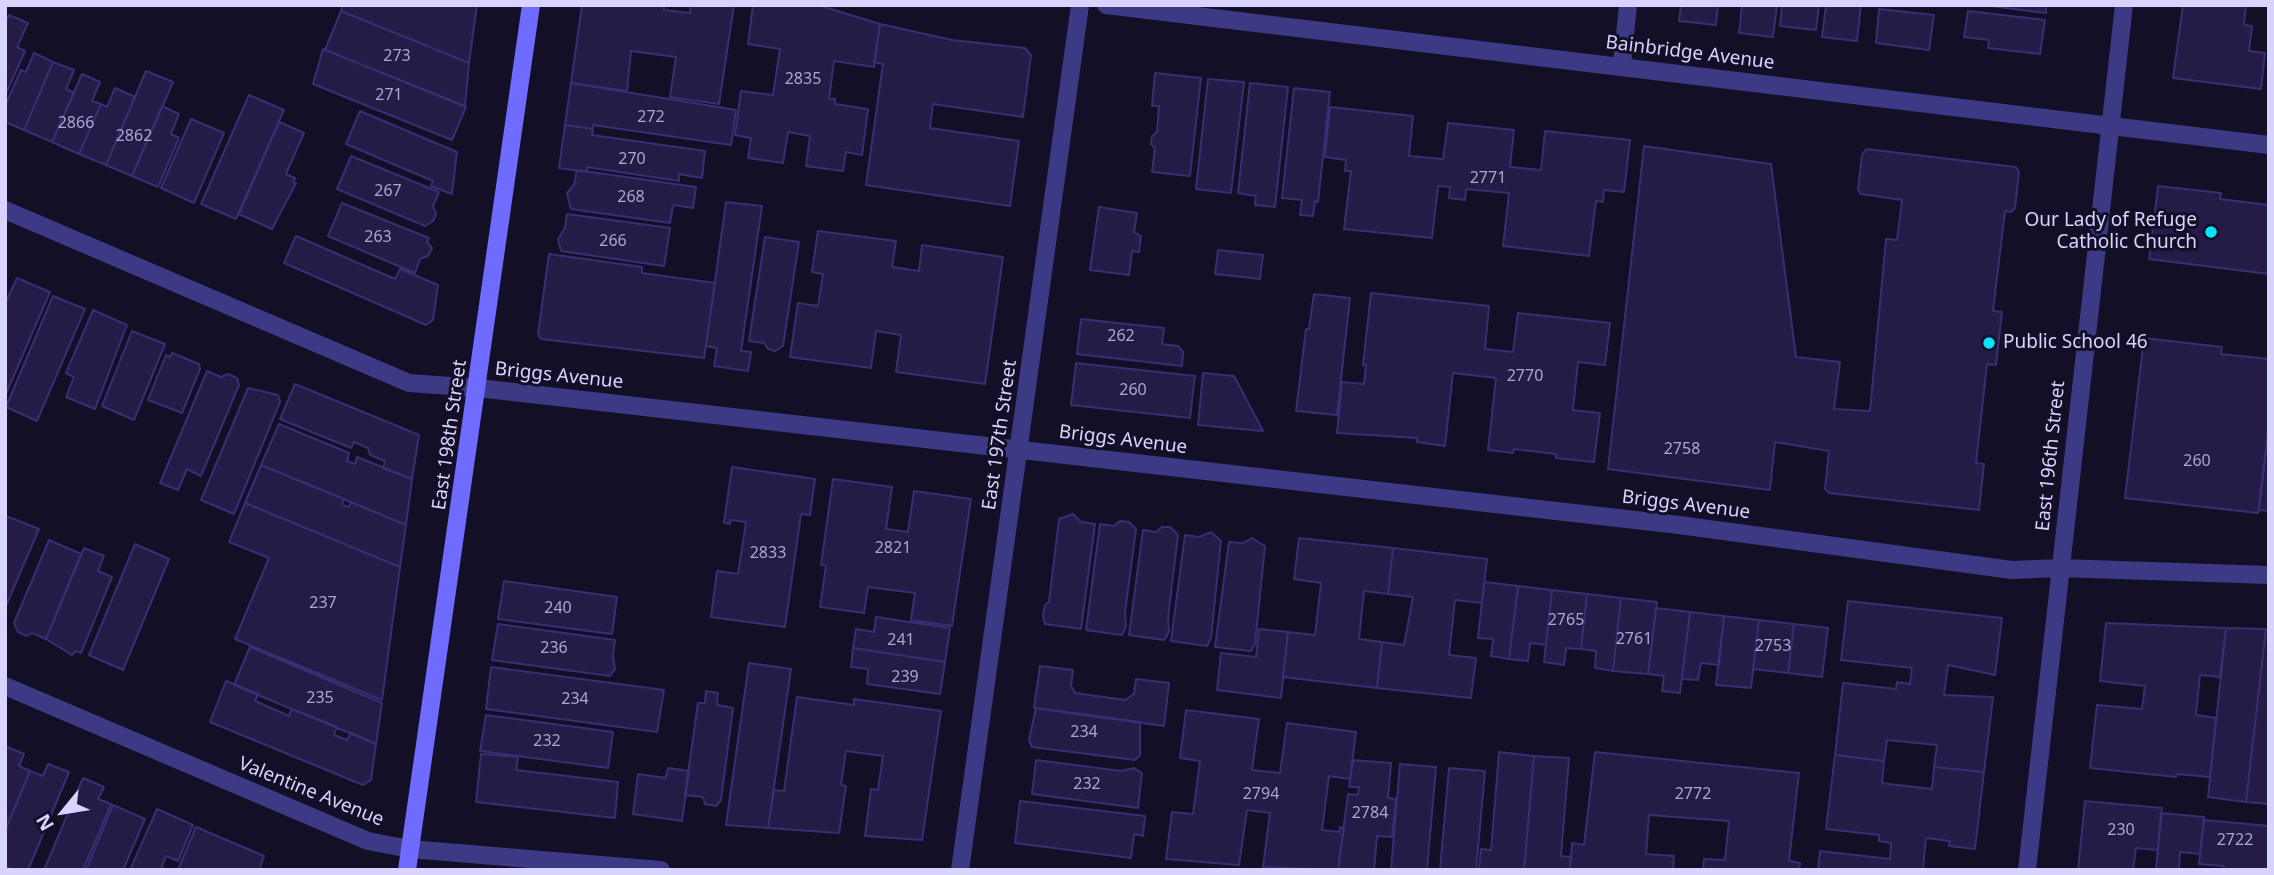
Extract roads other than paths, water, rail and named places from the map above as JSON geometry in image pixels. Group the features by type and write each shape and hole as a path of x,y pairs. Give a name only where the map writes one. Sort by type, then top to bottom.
{"street":[{"name":"East 198th Street","path":"408,870 531,5"},
{"name":"East 197th Street","path":"960,870 1080,5"},
{"name":"Bainbridge Avenue","path":"1106,5 1622,65 2269,145"},
{"path":"1622,65 1628,5"},
{"name":"East 196th Street","path":"2027,870 2124,5"},
{"name":"Briggs Avenue","path":"5,210 409,383 478,387 1679,525 2012,570 2060,568 2269,575"},
{"name":"Valentine Avenue","path":"5,686 368,841 410,849 661,870"}],"place":[{"name":"Our Lady of Refuge Catholic Church","path":"2211,232"},
{"name":"Public School 46","path":"1989,343"}]}
